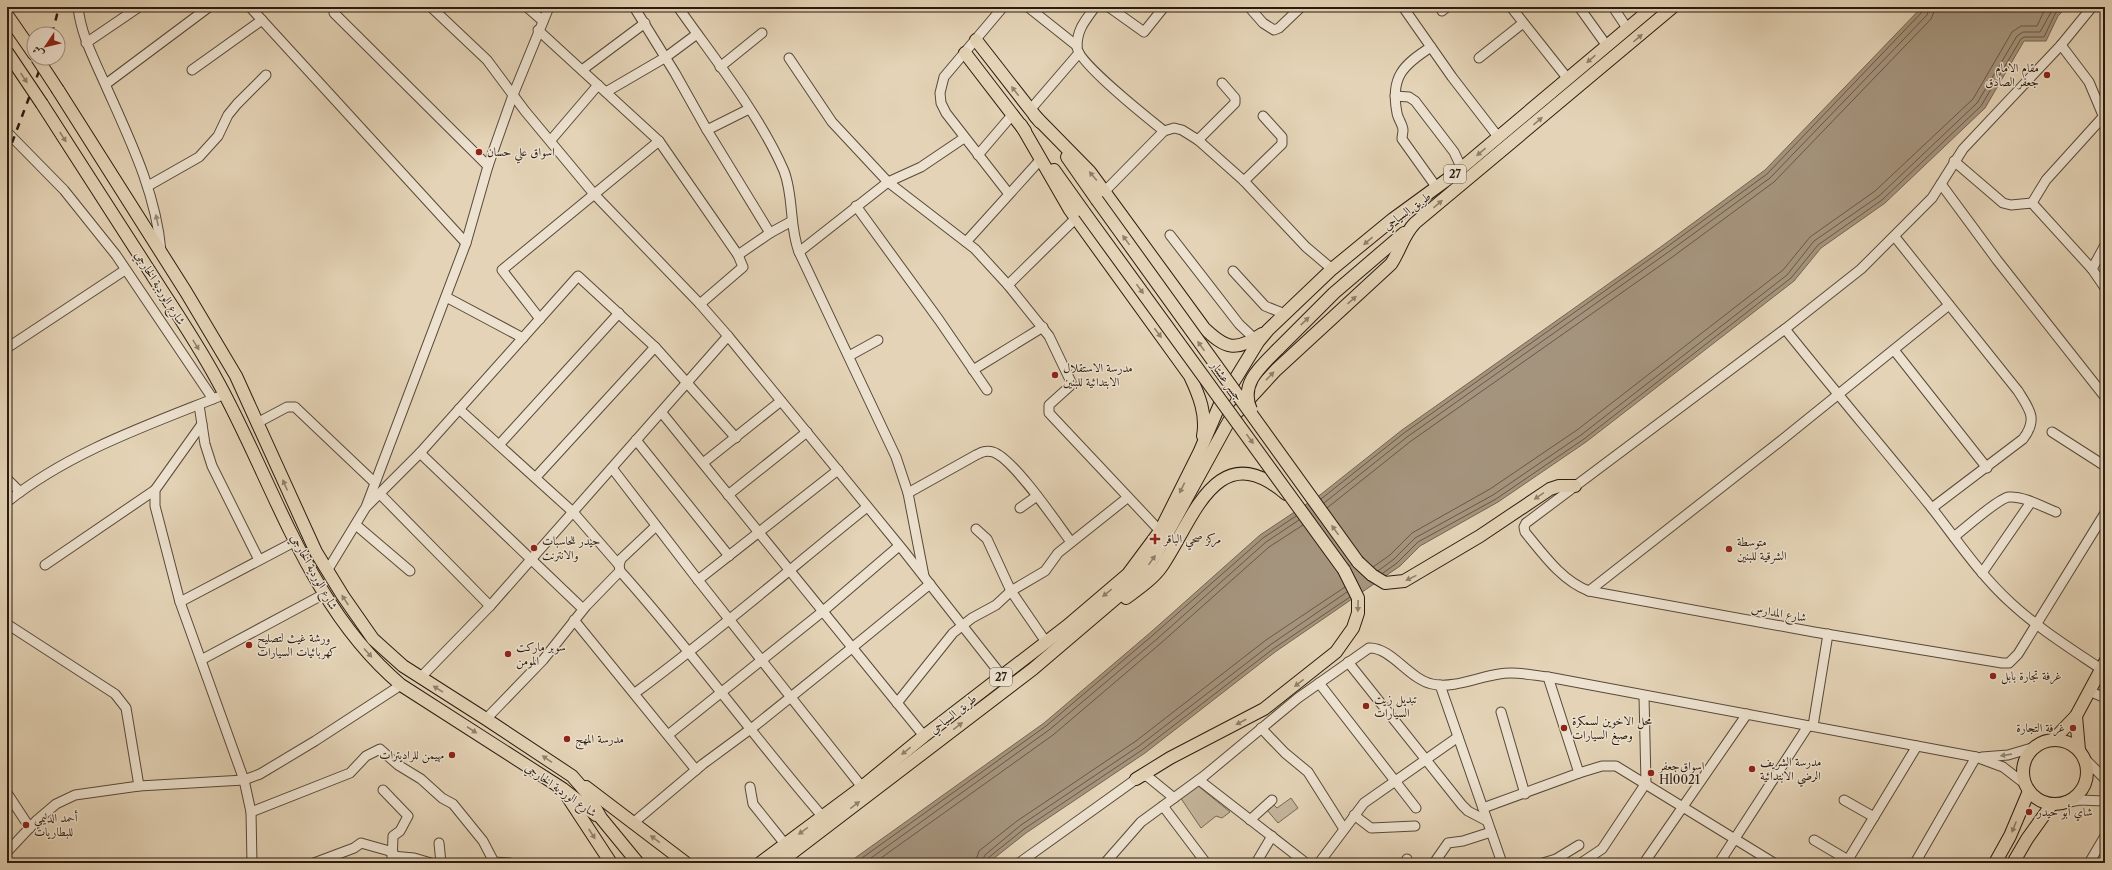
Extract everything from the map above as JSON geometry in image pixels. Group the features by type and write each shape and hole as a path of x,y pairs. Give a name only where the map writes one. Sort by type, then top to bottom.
{"main road":[{"name":"طريق السياحي","path":"760,863 862,787 924,736 1046,642 1128,574 1160,531 1199,453 1220,404 1256,341 1332,269 1499,138 1653,7"},
{"name":"طريق السياحي","path":"779,863 1032,669 1104,609 1146,568 1168,536 1229,421 1270,376 1322,325 1391,264 1404,237 1415,223 1673,7"},
{"path":"11,20 26,42"},
{"path":"976,40 1032,113 1090,172 1105,190 1204,328 1218,342 1229,346 1240,346 1256,341"},
{"name":"شارع الوردية الخارجي","path":"7,52 146,264 218,380 324,594 366,651 382,669 401,684 563,789 601,818"},
{"path":"965,53 1021,125 1080,215"},
{"name":"شارع الوردية الخارجي","path":"42,66 209,329 236,376 308,534 327,571 373,639 387,654 420,678 486,719 572,776 586,792 601,818"},
{"name":"جسر عشتار","path":"1032,113 1097,200 1358,562 1379,581 1391,584 1404,581 1480,536 1550,489 1559,486 1575,486"},
{"path":"1021,125 1041,159 1190,376 1202,404 1204,420 1199,453"},
{"name":"جسر عشتار","path":"1080,215 1300,507 1344,570 1358,598 1358,613 1353,628 1345,641 1323,664 1275,702 1252,716 1179,753 1136,779"},
{"path":"1260,427 1248,404 1248,386 1251,378 1334,293 1415,223"},
{"path":"218,380 225,389 230,389 234,386 236,376"},
{"path":"236,418 241,408 247,410 255,419"},
{"path":"1032,669 1150,579 1161,567 1190,516 1209,490 1225,478 1239,474 1264,478 1277,486 1300,507"},
{"path":"2053,740 2076,716 2103,666"},
{"path":"1002,676 1010,686"},
{"path":"2076,716 2081,754 2087,769 2084,785 2075,798 2065,803 2052,804 2035,797 2027,787 2023,774 2024,764 2028,754 2043,742 2062,740 2081,754"},
{"path":"551,782 560,777 561,769"},
{"path":"611,863 563,789 566,779 572,776 686,863"},
{"path":"1995,863 2010,836 2027,787"},
{"path":"2013,863 2027,839 2052,804"},
{"path":"601,818 638,863"}],"street":[{"path":"78,7 86,43 106,84 148,186 158,220 161,254"},
{"path":"86,43 139,7"},
{"path":"106,84 209,7"},
{"path":"250,7 466,243"},
{"path":"431,7 487,60 513,95 594,194 700,304 728,336 927,580 1002,676"},
{"path":"528,7 543,21"},
{"path":"327,571 366,507 374,482 466,243 488,166 513,95 538,30 549,7"},
{"path":"634,7 666,57 707,130 770,233"},
{"path":"678,7 749,109 773,150 787,180 792,221 799,252 896,457 908,493 927,580"},
{"path":"1003,7 944,77 940,93 941,103 964,138 1009,194"},
{"path":"1028,7 1078,50 1084,62 1164,131"},
{"path":"1032,113 1078,50 1077,33 1095,7"},
{"path":"1109,7 1144,32 1164,7"},
{"path":"1249,7 1263,23 1274,30 1279,28 1301,7"},
{"path":"1403,7 1499,138"},
{"path":"1511,7 1568,79"},
{"path":"1579,7 1606,46"},
{"path":"1613,7 1627,28"},
{"path":"1575,486 1841,286 1895,236 1932,198 1954,161 1973,138 2061,45 2092,7"},
{"path":"334,13 488,166"},
{"path":"192,70 262,20"},
{"path":"582,70 645,23"},
{"path":"1479,58 1523,23"},
{"path":"538,30 659,141 738,255 743,267 700,304"},
{"path":"606,92 666,57 697,34"},
{"path":"720,67 762,34"},
{"path":"2032,203 2046,180 2104,118 2089,82 2061,45"},
{"path":"1431,47 1412,59 1402,69 1395,96 1397,116 1403,129 1402,139 1437,188"},
{"path":"789,58 832,122 888,182 966,242 1008,285 1043,327 1056,348 1071,382 1070,386 1049,405 1049,413 1127,498 1160,531"},
{"path":"148,186 199,157 218,136 228,115 266,75"},
{"path":"1198,140 1235,103 1235,98 1222,83"},
{"path":"551,140 598,84"},
{"path":"1395,96 1409,97 1415,101 1454,152 1462,168"},
{"path":"707,130 749,109"},
{"path":"978,155 1013,114"},
{"path":"1244,181 1282,144 1282,137 1264,116"},
{"path":"1105,190 1164,131 1174,128 1182,130 1198,140 1244,181 1306,247 1332,269"},
{"path":"7,132 64,190 126,270 213,400"},
{"path":"799,252 888,182 921,167 964,138"},
{"path":"540,319 502,270 659,141"},
{"path":"966,242 1041,159"},
{"path":"1954,161 2003,203 2011,205 2032,203"},
{"path":"1941,184 1997,260 2105,396"},
{"path":"2032,203 2092,269 2105,288"},
{"path":"856,206 986,390"},
{"path":"1008,285 1080,215"},
{"path":"738,255 770,233 792,221"},
{"path":"1170,235 1240,324 1256,341"},
{"path":"1895,236 2018,391 2030,412 2032,422 2030,430 2023,439 1987,468 1932,508"},
{"path":"2092,269 2105,245"},
{"path":"7,348 126,270"},
{"path":"1233,271 1265,306 1285,314"},
{"path":"366,507 420,453 578,276 655,347 688,382 736,438"},
{"path":"446,297 523,338"},
{"path":"1589,591 1838,396 1949,305"},
{"path":"499,445 619,313"},
{"path":"972,370 1043,327"},
{"path":"1785,329 1838,396 1932,508 1982,573 2010,602 2035,624 2103,666"},
{"path":"420,678 490,606 636,440 662,413 728,336"},
{"path":"849,356 878,340"},
{"path":"536,477 655,347"},
{"path":"1894,350 1987,468"},
{"path":"7,502 31,483 115,438 225,395"},
{"path":"703,463 781,401"},
{"path":"199,405 205,444 212,466 259,560"},
{"path":"255,419 287,407 295,407 374,482"},
{"path":"459,408 573,512 822,816"},
{"path":"662,413 924,736"},
{"path":"45,565 155,490 202,424"},
{"path":"728,495 806,432"},
{"path":"2052,432 2105,466"},
{"path":"636,440 728,556"},
{"path":"908,493 985,451 994,452 1005,458 1071,542"},
{"path":"420,453 583,609"},
{"path":"612,468 698,580 862,787"},
{"path":"698,580 838,470"},
{"path":"7,479 20,492"},
{"name":"شارع المدارس","path":"1575,486 1526,523 1524,527 1525,532 1570,582 1589,591 1828,634 2009,663 2018,654 2035,624"},
{"path":"155,490 158,521 180,602 244,780 251,812 252,863"},
{"path":"380,494 490,606"},
{"path":"1020,508 1036,496"},
{"path":"897,703 942,646 962,625 1045,571 1058,553 1127,498"},
{"path":"1954,537 2005,499 2013,498 2031,502 2056,512"},
{"path":"1982,573 2031,502"},
{"path":"635,693 689,653 729,618 867,507"},
{"path":"2035,624 2105,513"},
{"path":"356,525 410,571"},
{"path":"486,719 543,660 583,609 620,568 620,559 656,526"},
{"path":"976,529 987,539 993,548 999,569 1011,592 1046,642"},
{"path":"180,602 296,540"},
{"path":"668,735 822,612 899,546"},
{"path":"633,823 696,770 854,648 927,580"},
{"path":"201,660 324,594"},
{"path":"574,620 635,693 696,770"},
{"path":"7,624 115,694 126,708 139,786"},
{"path":"1719,863 1810,726 1828,634"},
{"path":"1105,863 1134,829 1199,780 1319,682 1363,651 1374,648 1426,683 1440,685 1504,673 1548,677 1976,757 2003,768 2027,787"},
{"path":"1348,662 1462,805 1468,811 1487,821"},
{"path":"1548,677 1579,773"},
{"path":"1319,682 1416,808"},
{"path":"7,852 56,804 75,795 139,786 244,780 260,774 315,741 401,684"},
{"path":"1440,685 1502,863"},
{"path":"2089,691 2105,698"},
{"path":"1580,863 1602,849 1646,784 1644,696"},
{"path":"1501,712 1525,794"},
{"path":"1644,863 1747,714"},
{"path":"1261,728 1285,753 1308,772 1344,829"},
{"path":"1319,863 1364,803 1458,737"},
{"path":"1814,840 1847,862 1917,746"},
{"path":"1976,757 2008,755 2035,747"},
{"path":"251,812 350,773 366,756 380,749 398,765 422,779 442,798 453,804 483,841 494,862 510,863"},
{"path":"2081,754 2105,778"},
{"path":"1915,863 1976,757"},
{"path":"1483,808 1525,794 1579,773 1602,766 1616,766 1736,838 1774,863"},
{"path":"1019,863 1136,779 1147,776 1174,798"},
{"path":"1199,780 1306,863"},
{"path":"750,787 753,804 785,844"},
{"path":"382,790 408,816 400,831 393,836 392,857"},
{"path":"7,792 30,828"},
{"path":"1250,820 1272,800"},
{"path":"1844,800 1874,817"},
{"path":"2065,803 2079,800 2105,801"},
{"path":"1163,806 1206,863"},
{"path":"1354,815 1371,828 1415,826"},
{"path":"1434,863 1448,843 1463,841 1491,832"},
{"path":"1256,863 1272,836"},
{"path":"2089,863 2105,836"},
{"path":"314,863 354,848 361,843 392,857 414,858 431,863"},
{"path":"439,843 441,863"},
{"path":"1543,863 1556,859 1579,845"}],"shaded area":[{"path":"1197,785 1230,812 1222,818 1216,816 1201,828 1180,797"},
{"path":"1291,798 1298,808 1278,823 1267,810 1273,804 1277,808"}],"water":[{"path":"1922,7 2067,7 2058,16 2046,41 2024,41 1985,108 1885,203 1821,248 1794,281 1586,442 1498,502 1420,546 1400,566 1275,652 1145,753 1026,833 988,863 848,863 1044,723 1151,632 1260,535 1320,495 1402,430 1662,246 1765,170"}],"railway":[{"path":"54,26 59,7"},
{"path":"7,156 41,66"}],"place":[{"name":"مقام الامام جعفر الصادق","path":"2047,75"},
{"name":"اسواق علي حسان","path":"479,152"},
{"name":"مدرسة الاستقلال الابتدائية للبنين","path":"1055,375"},
{"name":"مركز صحي الباقر","path":"1155,539"},
{"name":"حيدر للحاسبات والانترنت","path":"534,548"},
{"name":"متوسطة الشرقية للبنين","path":"1729,549"},
{"name":"ورشة غيث لتصليح كهربائيات السيارات","path":"249,645"},
{"name":"سوبر ماركت المومن","path":"508,654"},
{"name":"غرفة تجارة بابل","path":"1993,676"},
{"name":"تبديل زيت السيارات","path":"1366,706"},
{"name":"محل الاخوين لسمكرة وصبغ السيارات","path":"1564,728"},
{"name":"غرفة التجارة","path":"2073,728"},
{"name":"مدرسة المهج","path":"567,739"},
{"name":"مهيمن للراديترات","path":"452,755"},
{"name":"مدرسة الشريف الرضي الابتدائية","path":"1752,769"},
{"name":"اسواق‌جعفر Hl0021","path":"1651,773"},
{"name":"شاي أبو حيدر","path":"2029,812"},
{"name":"أحمد الدليمي للبطاريات","path":"26,825"}]}
